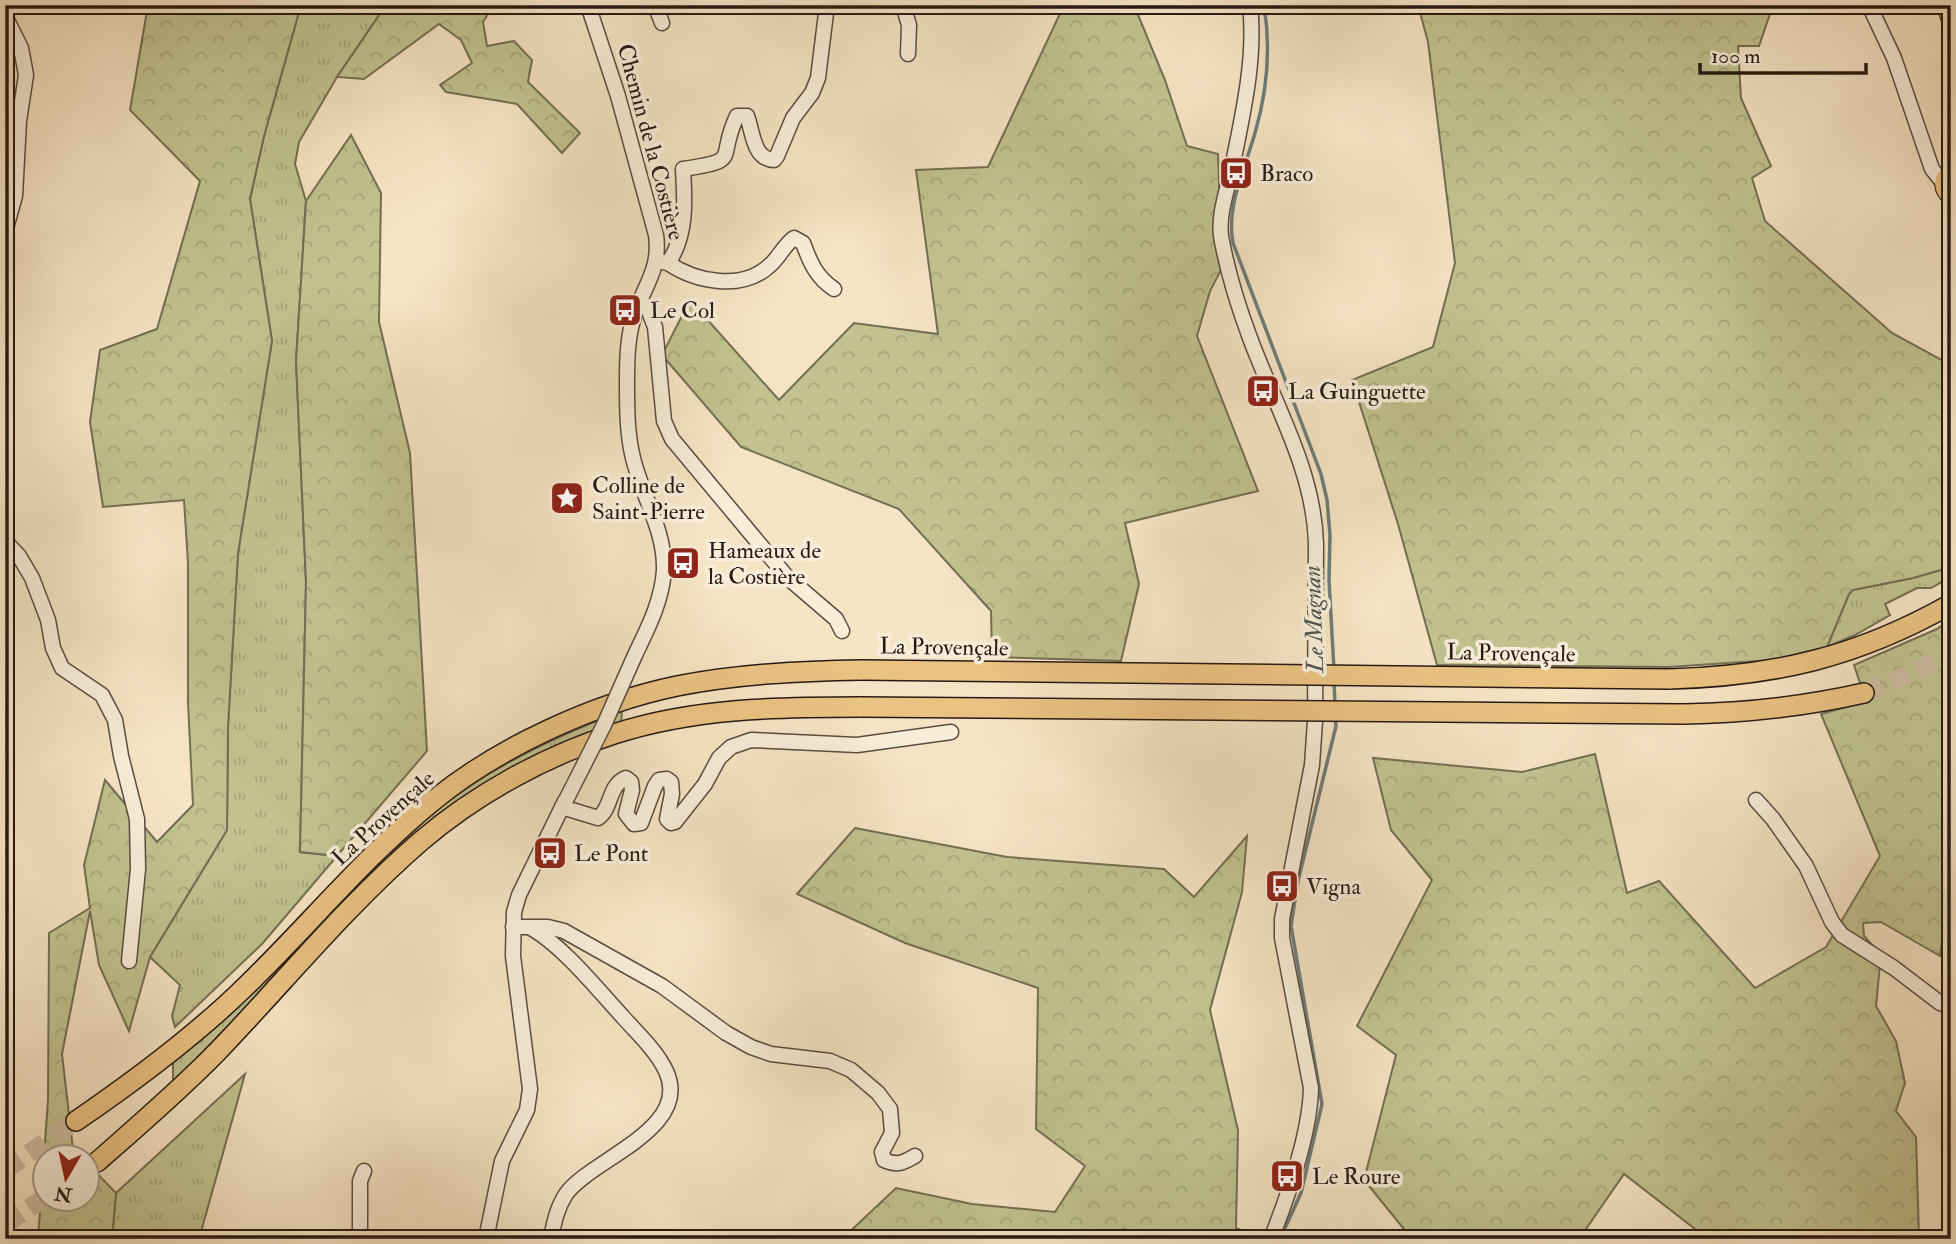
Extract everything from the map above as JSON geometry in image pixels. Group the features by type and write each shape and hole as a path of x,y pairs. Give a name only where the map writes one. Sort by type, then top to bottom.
{"highway":[{"name":"La Provençale","path":"76,1121 146,1073 181,1044 245,986 401,829 436,799 513,748 585,715 676,686 771,673 862,670 1669,679 1763,672 1822,660 1887,638 1951,604"},
{"name":"La Provençale","path":"102,1158 216,1053 393,866 452,816 494,788 574,749 614,734 663,721 716,712 861,707 1684,714 1774,710 1864,693"}],"main road":[{"path":"1946,5 1951,20"},
{"path":"1951,1008 1951,1047"}],"street":[{"name":"Chemin de la Costière","path":"564,804 604,724 657,606 664,570 660,539 636,468 629,438 627,387 632,324 654,272 662,262 618,96 588,5"},
{"path":"655,5 662,23"},
{"path":"827,5 818,78 812,93 793,118 778,156 774,160 761,155 747,116 737,116 728,152 723,159 717,164 683,169 683,221 674,254 662,262 681,272 707,280 755,277 771,266 794,238 803,243 811,265 825,283 834,289"},
{"path":"903,5 909,26 908,54"},
{"path":"1250,5 1249,65 1222,214 1221,235 1250,338 1284,418 1311,494 1316,544 1315,721 1312,765 1282,919 1282,938 1311,1088 1311,1108 1271,1239"},
{"path":"1869,5 1894,58 1932,169 1949,186"},
{"path":"5,16 21,48 26,75 19,121 15,196 5,232"},
{"path":"639,303 648,309 655,327 664,421 672,439 787,577 836,619 842,631"},
{"path":"5,541 19,556 32,578 48,620 53,648 62,668 102,695 115,720 137,819 138,869 129,961"},
{"path":"486,1239 502,1161 527,1110 530,1089 513,956 513,927 519,895 564,804 598,818 603,816 616,785 626,778 631,782 632,790 626,814 634,824 641,823 655,786 659,780 667,779 671,782 672,794 667,819 671,823 675,822 705,784 719,758 730,747 751,740 857,745 951,732"},
{"path":"1756,800 1806,866 1832,922 1843,935 1951,1008"},
{"path":"513,927 548,927 564,931 662,986 726,1034 751,1047 771,1054 830,1061 850,1070 878,1093 890,1109 892,1133 882,1152 884,1160 892,1164 902,1164 915,1156"},
{"path":"530,928 543,935 653,1049 667,1073 669,1097 658,1122 568,1192 555,1215 551,1239"},
{"path":"360,1239 360,1181 365,1171"}],"green space":[{"path":"148,5 301,5 264,136 250,199 272,341 238,553 228,727 227,830 150,957 129,1031 99,965 90,911 62,1054 72,1142 45,1142 48,1100 49,933 90,908 84,865 105,780 157,842 193,805 188,702 188,563 184,500 103,507 90,422 100,350 157,329 200,181 130,110"},
{"path":"301,5 386,5 337,77 299,142 295,164 306,201 296,361 306,582 300,852 337,856 262,944 175,1027 172,1016 180,985 150,957 227,830 228,727 238,553 272,341 250,199 264,136"},
{"path":"386,5 494,5 483,22 487,46 514,41 532,60 528,82 580,133 562,153 517,104 446,92 440,85 472,63 461,40 439,24 364,79 337,77"},
{"path":"1064,5 1134,5 1165,80 1187,146 1218,154 1222,268 1210,291 1197,336 1258,491 1125,523 1139,584 1121,661 992,657 991,611 899,509 741,447 662,355 690,300 779,400 854,323 938,334 916,170 988,167"},
{"path":"1418,5 1773,5 1759,46 1738,46 1741,98 1771,166 1752,178 1765,221 1892,333 1951,365 1951,567 1853,590 1827,647 1772,660 1669,667 1437,665 1398,524 1352,380 1433,347 1455,263 1428,42"},
{"path":"351,135 381,193 379,322 410,453 427,751 337,856 300,852 306,582 296,361 306,201"},
{"path":"1951,567 1951,580 1949,578 1931,588 1917,588 1885,604 1890,615 1827,647 1853,590"},
{"path":"1951,619 1951,875 1940,956 1881,922 1863,923 1864,936 1881,954 1876,1006 1896,1041 1905,1083 1896,1111 1916,1137 1919,1239 1708,1239 1624,1174 1579,1239 1401,1239 1404,1229 1364,1180 1396,1055 1357,1026 1432,880 1391,830 1373,758 1522,772 1595,754 1627,893 1659,881 1755,988 1826,947 1880,856 1821,714 1869,701 1867,686 1860,683 1854,665 1937,629"},
{"path":"622,711 621,725 452,807 390,854 433,813 477,781 523,754"},
{"path":"855,828 1007,857 1164,869 1194,897 1247,836 1242,892 1210,1010 1238,1130 1236,1228 1263,1239 1125,1239 1124,1229 1104,1239 842,1239 896,1188 972,1204 1055,1212 1085,1166 1036,1129 1038,988 905,943 797,894"},
{"path":"298,947 250,1003 173,1083 173,1062"},
{"path":"245,1074 199,1239 112,1239 116,1193"},
{"path":"102,1178 116,1193 112,1239 38,1239 40,1212 102,1212"}],"waterway":[{"name":"Le Magnan","path":"1264,5 1267,37 1265,86 1255,133 1234,202 1233,243 1321,474 1327,500 1330,535 1329,580 1334,670"},
{"name":"Le Magnan","path":"1334,681 1335,705"},
{"name":"Le Magnan","path":"1280,1239 1301,1193 1322,1104 1291,926 1298,881 1336,726 1335,716"}],"tunnel":[{"path":"1864,693 1916,672 1951,653"},
{"path":"5,1170 76,1121"},
{"path":"5,1224 32,1206"}],"place":[{"name":"Braco","path":"1236,173"},
{"name":"Le Col","path":"625,310"},
{"name":"La Guinguette","path":"1263,391"},
{"name":"Colline de Saint-Pierre","path":"567,498"},
{"name":"Hameaux de la Costière","path":"683,563"},
{"name":"Le Pont","path":"550,853"},
{"name":"Vigna","path":"1282,886"},
{"name":"Le Roure","path":"1287,1176"}]}
